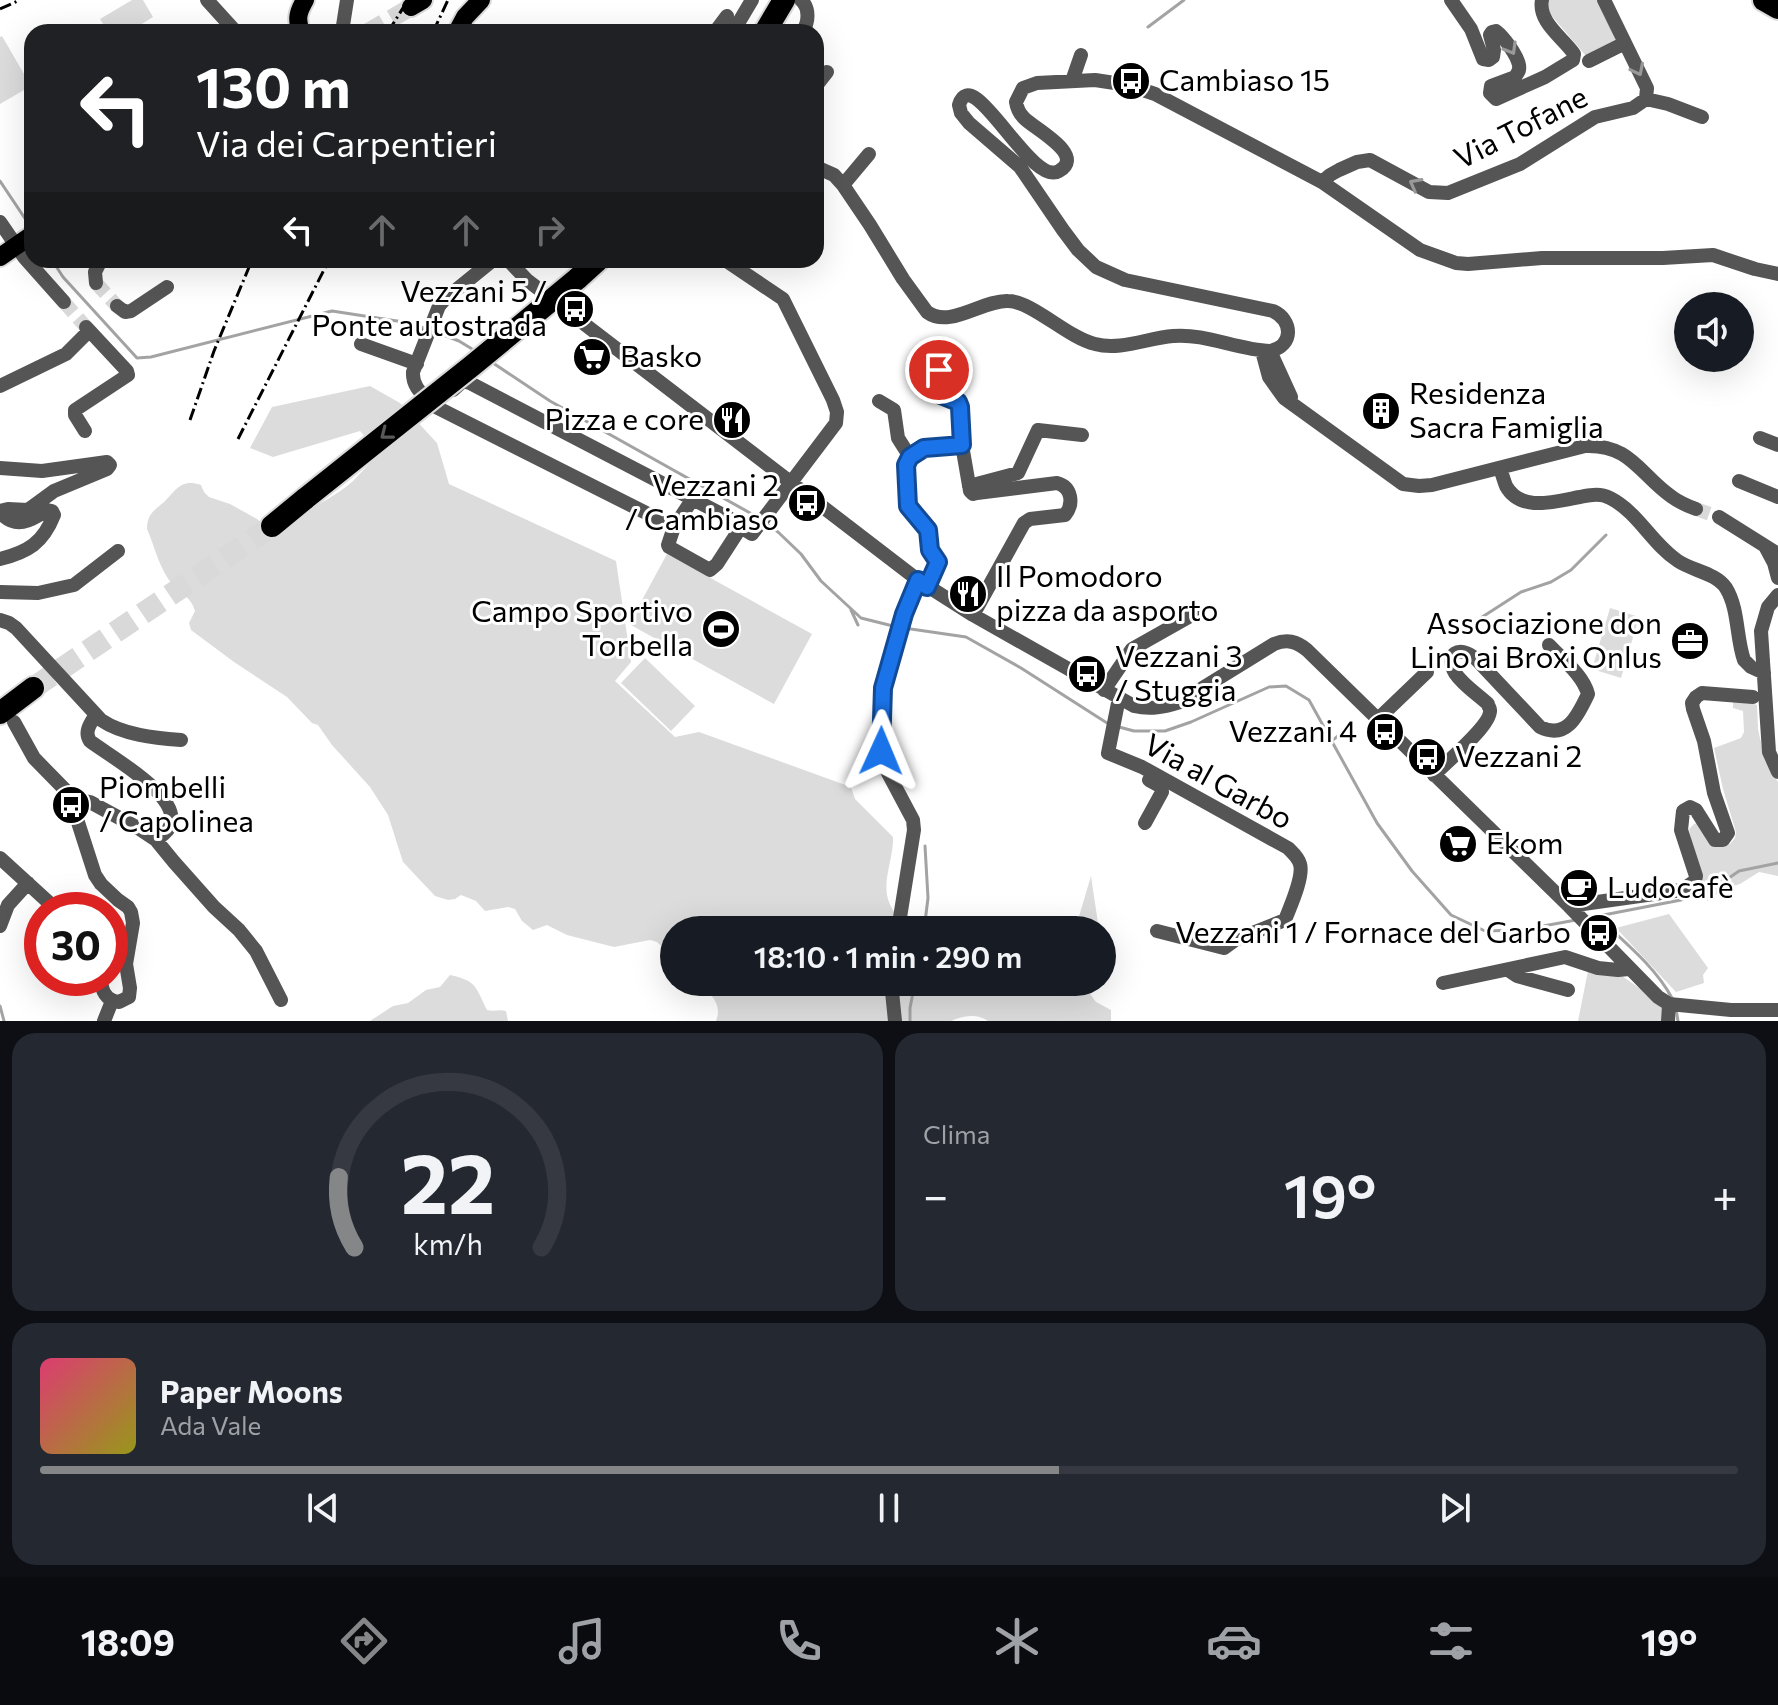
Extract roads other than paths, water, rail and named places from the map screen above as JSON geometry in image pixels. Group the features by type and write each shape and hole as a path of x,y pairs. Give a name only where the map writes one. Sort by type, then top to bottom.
{"highway":[{"path":"770,24 784,0"},
{"path":"1764,0 1778,8"},
{"path":"272,526 589,268"},
{"path":"7,718 33,688"}],"main road":[{"path":"298,24 299,11 305,0"},
{"path":"464,24 465,17 479,1"},
{"path":"0,257 17,243"}],"street":[{"path":"207,0 226,24"},
{"path":"343,24 347,0"},
{"path":"738,24 752,0"},
{"path":"801,0 808,15 806,24"},
{"name":"Via Tofane","path":"1451,0 1471,29 1483,59 1493,57 1490,35 1496,31 1519,63 1520,69 1515,77 1491,86 1491,95 1496,99 1545,77 1573,60 1574,54 1544,18 1542,0"},
{"path":"1604,0 1647,88 1646,99 1702,117"},
{"path":"721,24 727,16"},
{"name":"Via Tofane","path":"1589,61 1625,43"},
{"path":"1072,81 1081,55"},
{"path":"824,76 827,72"},
{"path":"824,171 834,175 843,185 927,312 947,318 1011,300 1074,335 1101,346 1175,336 1200,337 1266,351 1283,345 1288,329 1277,312 1125,280 1096,267 1078,250 1020,167 969,123 960,109 963,98 978,99 1037,166 1055,173 1064,166 1065,152 1024,118 1016,102 1021,91 1030,85 1095,80 1128,85 1155,94 1322,182 1420,250 1456,263 1713,255 1778,274"},
{"name":"Via Tofane","path":"1322,182 1339,170 1370,160 1429,192 1448,193 1520,164 1595,117 1633,108 1646,99"},
{"path":"843,185 869,154"},
{"path":"0,222 17,243"},
{"path":"34,268 64,302"},
{"path":"96,283 97,268"},
{"path":"483,268 445,299 436,313 416,361 413,379 416,388 434,406 674,527"},
{"path":"516,268 527,280 922,583 1104,690 1118,706 1146,709 1180,702 1274,644 1296,643 1378,719 1658,997 1669,1004 1686,1006 1778,1010"},
{"path":"692,500 674,527 668,545 710,570 772,507 836,423 837,412 833,400 783,299 737,268"},
{"path":"117,306 125,312 131,311 167,287"},
{"path":"0,386 66,354 88,329 128,375 75,410 85,431"},
{"path":"361,344 416,361"},
{"path":"1266,351 1298,407 1403,484 1432,485 1585,446 1607,448 1627,457 1673,498 1696,509"},
{"path":"939,370 941,395 958,402 960,407 962,445 973,494 1057,483 1066,488 1070,496 1069,510 1065,515 1030,519 1024,523 973,615"},
{"path":"434,406 463,381 470,383 749,528"},
{"path":"879,401 901,408 898,438 910,457"},
{"path":"969,486 1018,473 1038,430 1082,435"},
{"path":"1760,438 1778,445"},
{"path":"900,916 914,830 913,820 881,751 883,688 904,614 938,562 930,550 928,530 908,506 906,465 910,457 930,446 962,445"},
{"path":"0,468 42,471 107,462 110,465 56,490 28,510 0,511 6,518 21,523 47,510 54,515 34,546 0,559"},
{"path":"1500,468 1512,493 1527,502 1536,504 1590,495 1606,496 1622,506 1673,558 1719,581 1729,594 1744,660 1764,673"},
{"path":"1739,481 1778,497"},
{"path":"1719,517 1778,554"},
{"path":"1763,544 1778,578"},
{"path":"0,592 38,593 74,585 118,551"},
{"path":"1778,595 1768,607 1761,631 1772,721 1769,752 1778,772"},
{"path":"1104,690 1132,649 1194,614"},
{"path":"0,620 16,628 98,718 133,733 181,740"},
{"path":"1434,775 1484,726 1490,714 1488,704 1458,678 1452,667 1454,654 1460,651 1476,659 1540,727 1555,731 1572,723 1588,694 1582,680 1549,645"},
{"path":"1378,719 1427,672"},
{"path":"1571,909 1682,890 1693,883 1696,876 1681,830 1683,811 1690,807 1696,810 1715,840 1723,840 1728,833 1714,793 1704,741 1692,703 1702,693 1753,697"},
{"name":"Via al Garbo","path":"1118,706 1108,753 1142,767 1288,848 1300,865 1301,874 1285,920 1235,940 1224,948 1157,931"},
{"path":"156,840 171,825 171,814 165,801 132,769 90,741 87,732 98,718 111,716 157,730"},
{"path":"7,718 34,758 78,803"},
{"path":"1142,767 1141,773 1145,778 1162,789 1145,823"},
{"path":"106,996 112,1001 122,1001 130,995 126,964 133,923 128,907 95,875 75,813 78,803 85,801 156,840 256,951 281,1000"},
{"path":"0,858 38,892"},
{"path":"0,926 8,905 28,883"},
{"path":"1443,983 1565,957 1598,968 1629,969"},
{"path":"1508,970 1517,976 1568,990"},
{"path":"892,996 895,1021"},
{"path":"104,1021 112,1001"},
{"path":"1668,1021 1669,1004"}],"waterway":[{"path":"1148,27 1184,0"},
{"path":"0,181 24,217"},
{"path":"57,268 137,358 332,311 410,323 426,329"},
{"path":"433,331 477,352"},
{"path":"490,361 550,401 759,518"},
{"path":"765,523 801,554 821,581 861,618 897,627"},
{"path":"1476,621 1521,592 1551,582 1571,570 1606,535"},
{"path":"851,610 858,625"},
{"path":"904,628 966,637 1107,723"},
{"path":"1119,727 1134,731 1165,731 1269,687 1286,686 1309,700 1377,823 1412,871 1451,915 1485,931 1521,930 1576,920"},
{"path":"1332,741 1341,733"},
{"path":"925,846 928,898 926,916"},
{"path":"1588,918 1681,900 1713,889 1739,871 1778,863"},
{"path":"1597,916 1648,965 1672,998"},
{"path":"910,1021 912,996"},
{"path":"0,1006 4,1021"},
{"path":"1676,1009 1678,1021"}],"tunnel":[{"path":"382,24 411,7"},
{"path":"96,283 117,306"},
{"path":"64,302 86,327"},
{"path":"1696,509 1719,517"},
{"path":"33,688 272,526"}],"railway":[{"path":"0,9 20,0"},
{"path":"393,24 408,0"},
{"path":"437,24 448,0"},
{"path":"190,420 214,351 249,268"},
{"path":"238,439 325,268"}],"place":[{"name":"Cambiaso 15","path":"1131,81"},
{"name":"Vezzani 5 / Ponte autostrada","path":"575,309"},
{"name":"Basko","path":"592,357"},
{"name":"Residenza Sacra Famiglia","path":"1381,411"},
{"name":"Pizza e core","path":"732,420"},
{"name":"Vezzani 2 / Cambiaso","path":"807,503"},
{"name":"Il Pomodoro pizza da asporto","path":"968,594"},
{"name":"Campo Sportivo Torbella","path":"721,629"},
{"name":"Associazione don Lino ai Broxi Onlus","path":"1690,641"},
{"name":"Vezzani 3 / Stuggia","path":"1087,674"},
{"name":"Vezzani 4","path":"1385,732"},
{"name":"Vezzani 2","path":"1427,757"},
{"name":"Piombelli / Capolinea","path":"71,805"},
{"name":"Ekom","path":"1458,844"},
{"name":"Ludocafè","path":"1579,888"},
{"name":"Vezzani 1 / Fornace del Garbo","path":"1599,933"}]}
